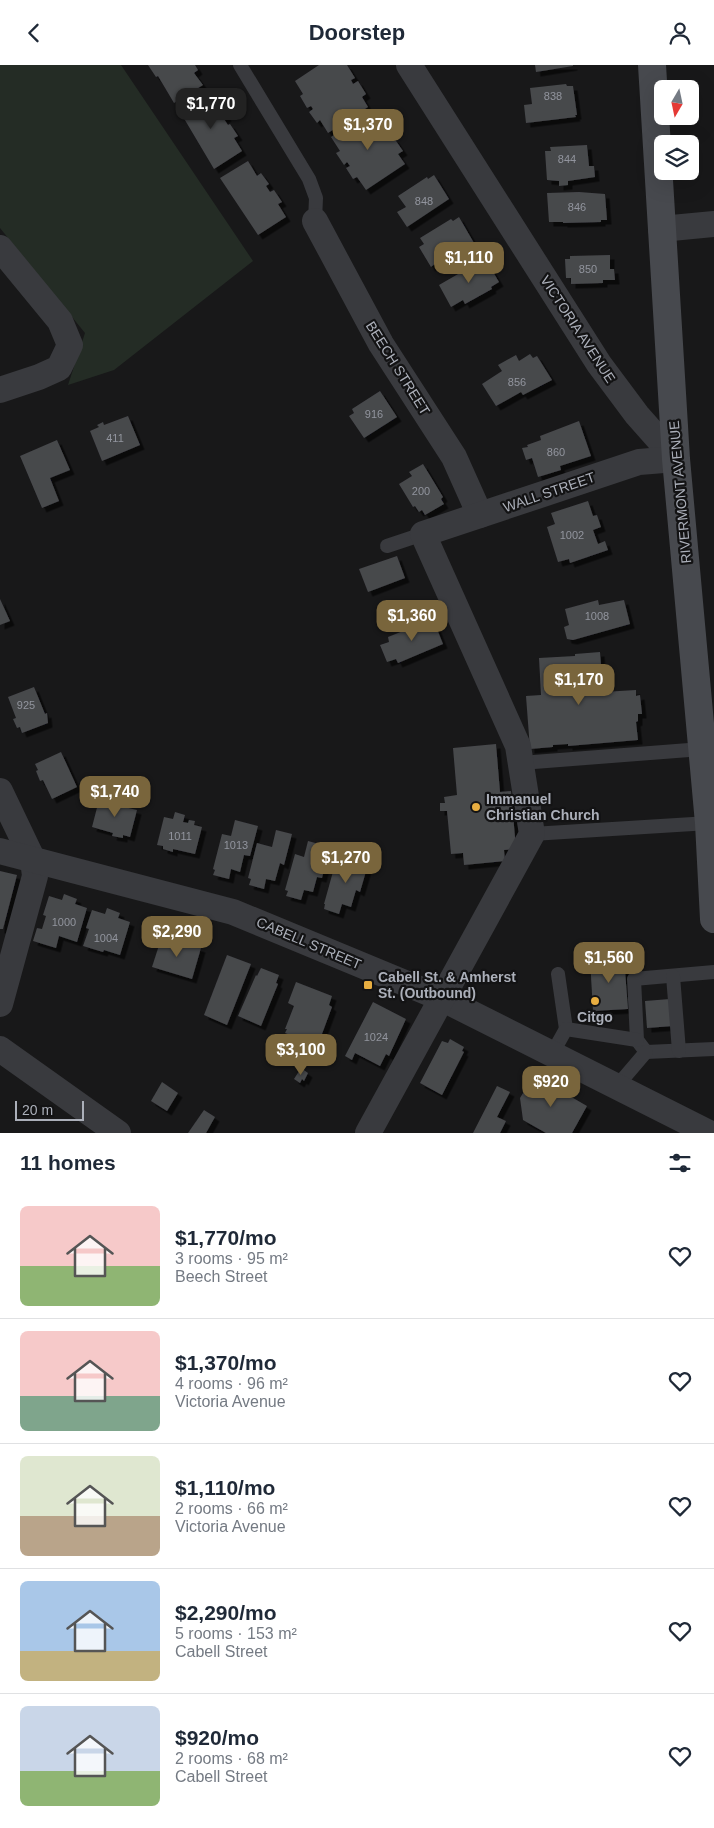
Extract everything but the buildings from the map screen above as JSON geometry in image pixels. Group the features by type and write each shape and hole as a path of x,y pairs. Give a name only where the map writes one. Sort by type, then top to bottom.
{"main road":[{"name":"RIVERMONT AVENUE","path":"652,65 676,459 705,742 714,919"}],"street":[{"name":"VICTORIA AVENUE","path":"409,65 599,364 637,415 676,459"},
{"name":"BEECH STREET","path":"314,221 381,345 454,457 480,515"},
{"path":"662,229 714,224"},
{"path":"0,247 60,321 70,345 59,368 0,390"},
{"name":"WALL STREET","path":"423,534 639,462 676,459"},
{"path":"368,1133 532,834 518,746 423,534"},
{"path":"0,791 33,859 35,876 0,1004"},
{"name":"CABELL STREET","path":"0,851 233,912 441,998 708,1133"},
{"path":"0,1049 118,1133"}],"lane":[{"path":"240,65 309,179 316,198 314,221"},
{"path":"387,546 423,534"},
{"path":"521,763 705,742"},
{"path":"532,834 709,823"},
{"path":"646,1052 637,1039 634,979 714,972"},
{"path":"552,1054 566,1029 558,973"},
{"path":"673,976 679,1051"},
{"path":"566,1029 637,1039"},
{"path":"618,1086 646,1052 714,1049"}],"shaded area":[{"path":"0,65 121,65 253,261 114,370 68,385 85,333 0,228"}],"place":[{"name":"Immanuel Christian Church","path":"476,807"},
{"name":"Cabell St. & Amherst St. (Outbound)","path":"368,985"},
{"name":"Citgo","path":"595,1001"}]}
